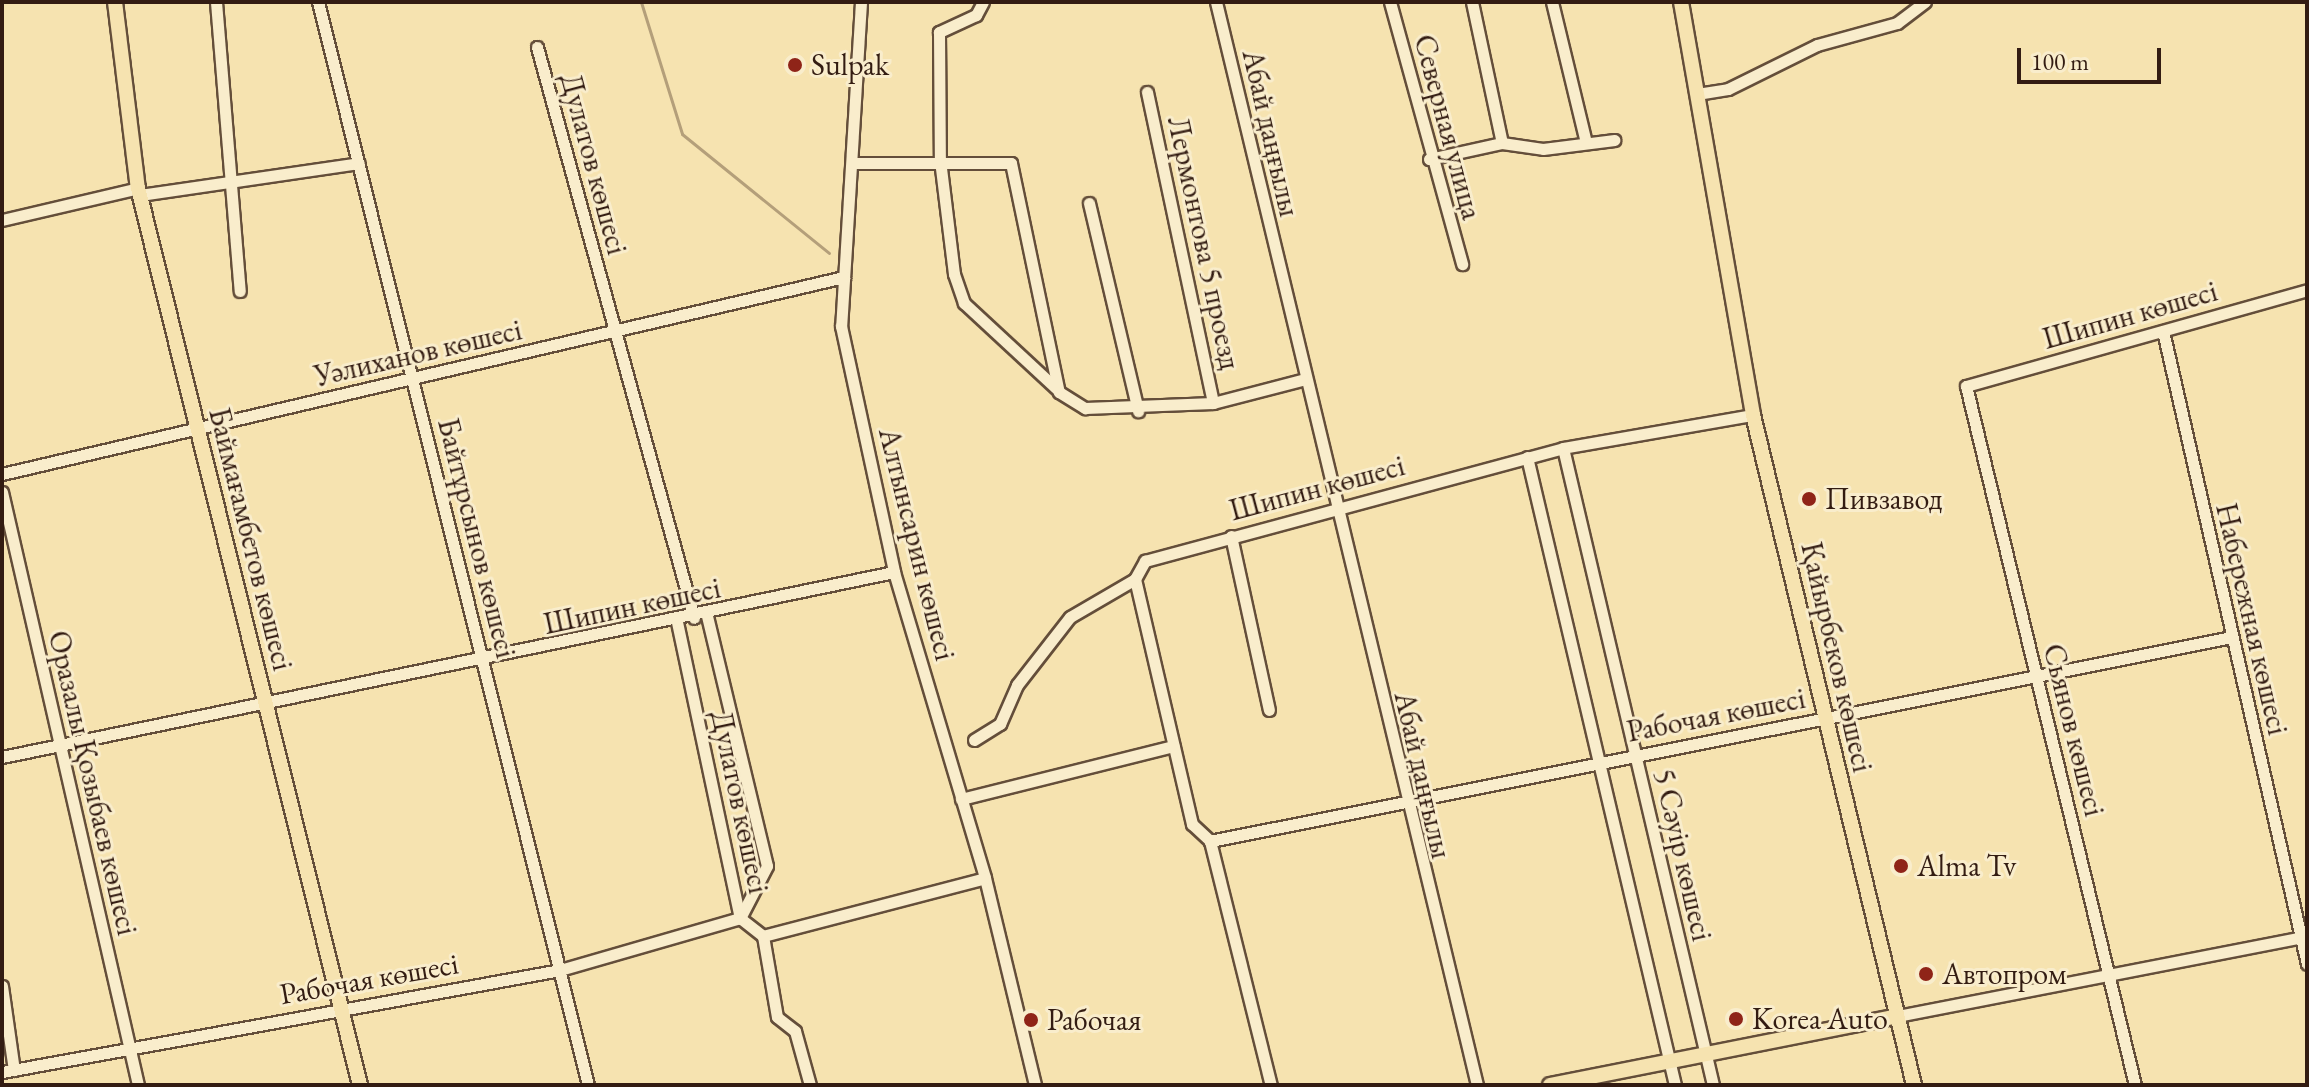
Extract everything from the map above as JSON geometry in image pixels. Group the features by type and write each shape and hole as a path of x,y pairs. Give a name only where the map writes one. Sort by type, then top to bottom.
{"main road":[{"name":"Баймағамбетов көшесі","path":"115,2 139,191 360,1085"},
{"name":"Қайырбеков көшесі","path":"1681,2 1753,415 1914,1085"},
{"path":"1550,1085 1897,1016"}],"street":[{"path":"216,2 228,182 240,291"},
{"name":"Байтұрсынов көшесі","path":"318,2 588,1085"},
{"name":"Алтынсарин көшесі","path":"861,2 841,326 894,572 985,878 1035,1085"},
{"path":"983,2 976,15 939,32 940,160 964,303 1058,391 1085,408 1138,411 1213,403 1305,379"},
{"name":"Абай даңғылы","path":"1216,2 1404,799 1477,1085"},
{"name":"Северная улица","path":"1390,2 1429,159 1462,264"},
{"path":"1472,2 1502,143"},
{"path":"1552,2 1586,143"},
{"path":"1697,94 1728,89 1817,45 1897,23 1925,2"},
{"name":"Дулатов көшесі","path":"537,47 694,618"},
{"name":"Лермонтова 5 проезд","path":"1147,92 1213,403"},
{"path":"1429,159 1502,143 1614,140"},
{"path":"852,163 1004,161 1015,168 1058,391"},
{"path":"2,220 139,191 359,163"},
{"path":"1089,203 1138,411"},
{"name":"Уәлиханов көшесі","path":"2,474 616,333 844,277"},
{"name":"Шипин көшесі","path":"1966,386 2307,290"},
{"name":"Набережная көшесі","path":"2163,331 2307,964"},
{"name":"Сьянов көшесі","path":"1966,386 2135,1085"},
{"name":"Шипин көшесі","path":"974,740 1000,724 1017,685 1070,617 1135,579 1145,561 1335,505 1563,448 1753,415"},
{"name":"5 Сәуір көшесі","path":"1563,448 1713,1085"},
{"name":"5 Сәуір көшесі","path":"1527,457 1675,1085"},
{"name":"Оразалы Қозыбаев көшесі","path":"2,492 138,1085"},
{"path":"1231,536 1269,710"},
{"name":"Шипин көшесі","path":"2,757 707,616 894,572"},
{"path":"1135,579 1192,824 1210,841 1271,1085"},
{"name":"Дулатов көшесі","path":"707,616 767,866 751,926"},
{"name":"Дулатов көшесі","path":"677,622 751,926 777,1017 795,1031 810,1085"},
{"name":"Рабочая көшесі","path":"1210,841 1404,799 2036,678 2232,637"},
{"path":"961,799 1174,746"},
{"name":"Рабочая көшесі","path":"8,1071 560,970 751,926 985,878"},
{"path":"1897,1016 2300,938"},
{"path":"2,986 8,1071"}],"waterway":[{"path":"641,2 682,134 829,253"}],"place":[{"name":"Sulpak","path":"795,65"},
{"name":"Пивзавод","path":"1809,499"},
{"name":"Alma Tv","path":"1901,866"},
{"name":"Автопром","path":"1926,974"},
{"name":"Korea Auto","path":"1736,1019"},
{"name":"Рабочая","path":"1031,1020"}]}
